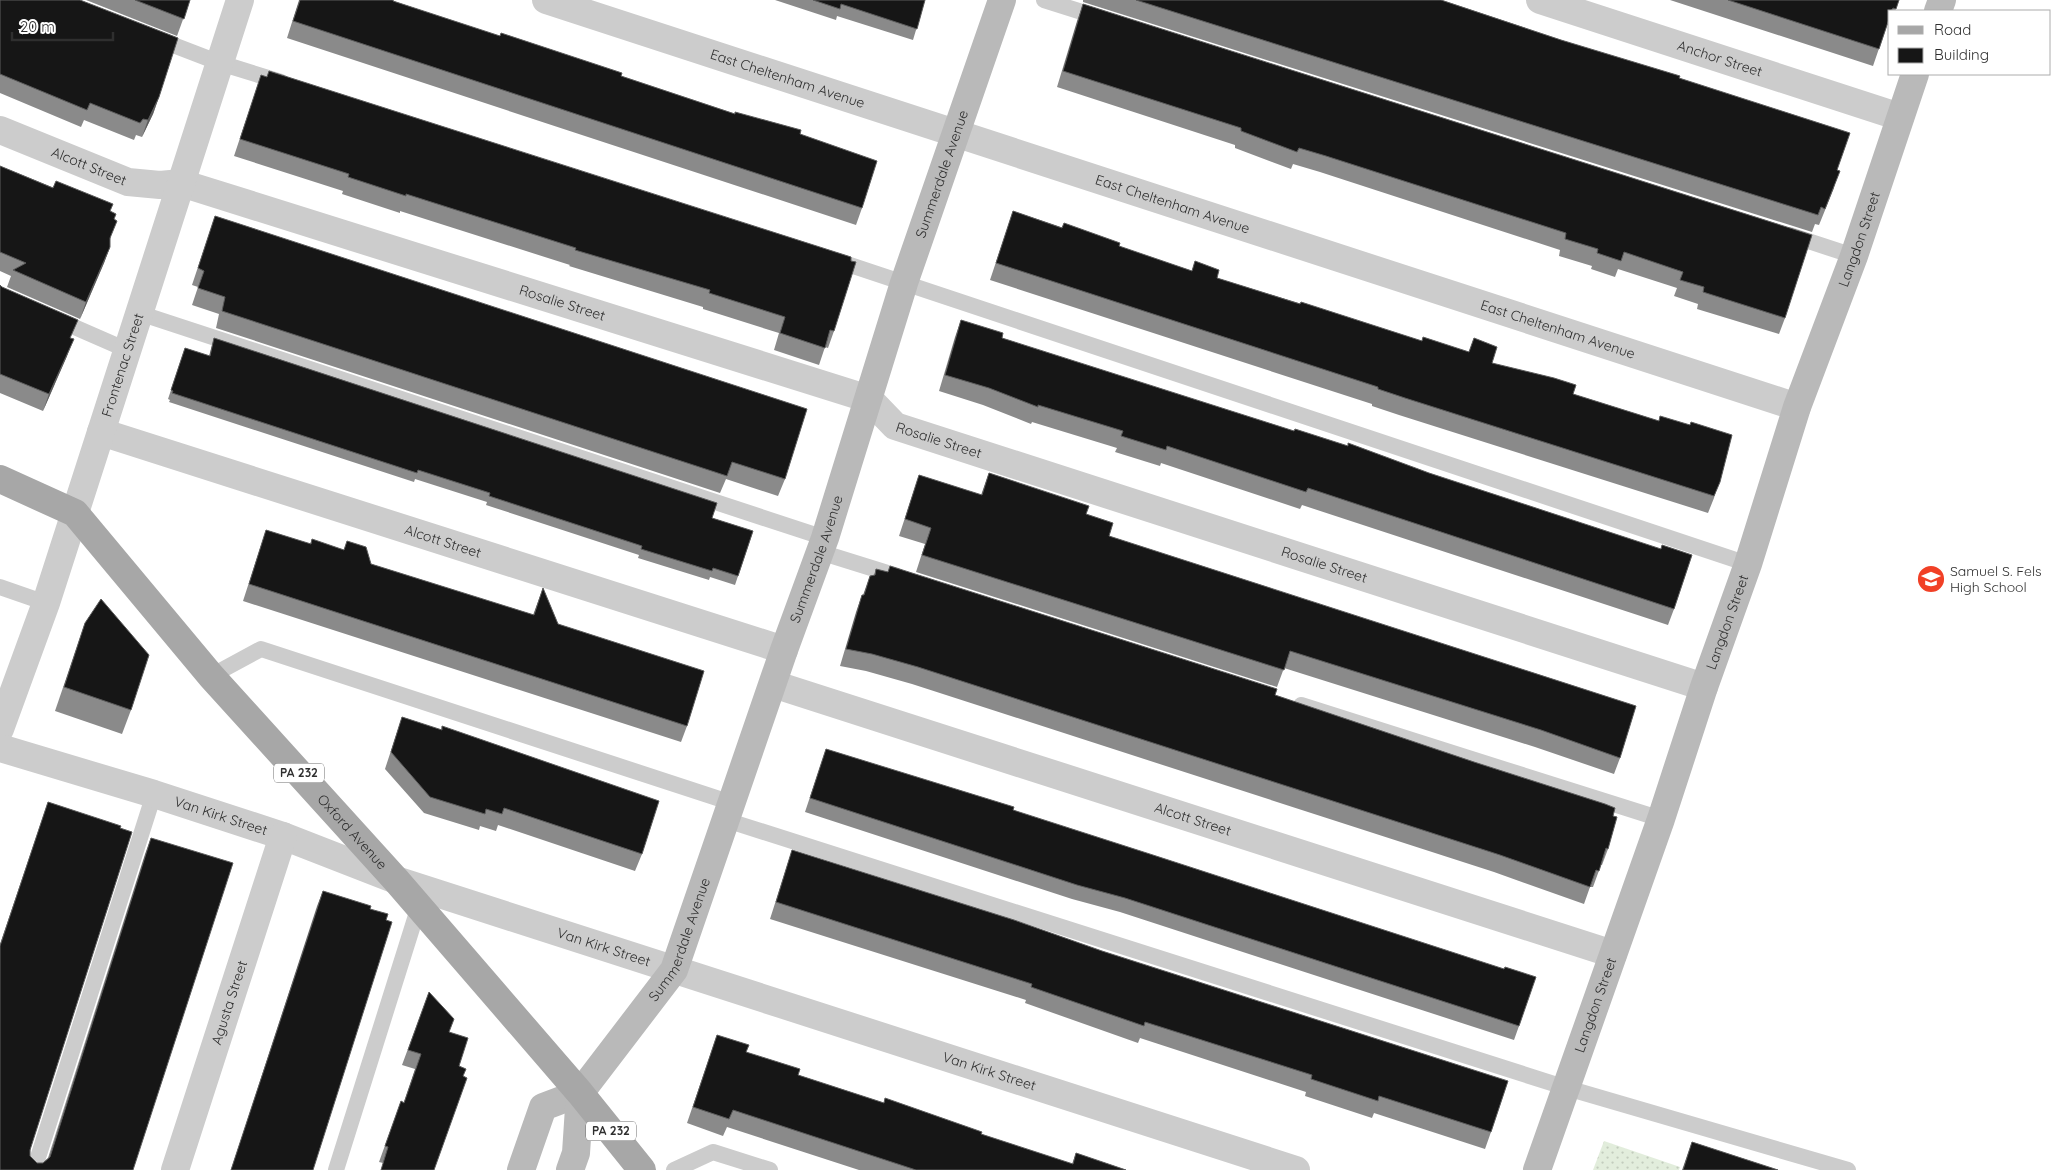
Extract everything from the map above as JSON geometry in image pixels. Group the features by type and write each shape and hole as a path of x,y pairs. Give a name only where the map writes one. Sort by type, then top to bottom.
{"main road":[{"name":"Oxford Avenue","path":"0,479 75,513 211,676 419,906 580,1093 642,1170"}],"street":[{"name":"Frontenac Street","path":"0,729 46,603 240,0"},
{"name":"East Cheltenham Avenue","path":"546,0 1797,407"},
{"name":"Summerdale Avenue","path":"580,1093 674,970 772,684 823,545 904,283 1002,0"},
{"name":"Anchor Street","path":"1540,0 1900,116"},
{"name":"Langdon Street","path":"1538,1170 1748,564 1797,407 1854,256 1915,75"},
{"name":"Alcott Street","path":"0,130 128,182 160,185 181,183"},
{"name":"Rosalie Street","path":"181,183 869,399 895,426 1704,687"},
{"name":"Alcott Street","path":"101,432 784,650"},
{"name":"Alcott Street","path":"772,684 1613,954"},
{"name":"Van Kirk Street","path":"0,748 154,794 283,836 396,880 1296,1170"},
{"name":"Agusta Street","path":"175,1170 283,836"},
{"path":"521,1170 543,1107 580,1093 576,1153 570,1170"}],"lane":[{"path":"1044,0 1119,24"},
{"path":"139,31 220,63 295,87"},
{"path":"1779,232 1854,256"},
{"path":"822,256 1748,564"},
{"path":"46,314 127,350"},
{"path":"139,314 823,545 916,582"},
{"path":"0,588 46,603"},
{"path":"211,676 261,649 729,812 1567,1088 1848,1170"},
{"path":"1284,699 1661,819"},
{"path":"34,1170 154,794"},
{"path":"336,1170 419,906"},
{"path":"674,1170 713,1152 770,1170"}],"green space":[{"path":"1604,1141 1680,1167 1679,1170 1593,1170"}],"building":[{"path":"0,0 80,0 178,38 159,97 148,120 143,119 140,123 90,103 87,110 0,74"},
{"path":"135,0 190,0 184,19"},
{"path":"300,0 393,0 500,36 501,33 622,73 621,76 735,114 735,112 801,130 800,134 877,161 862,208 293,21"},
{"path":"813,0 925,0 917,29 841,4 840,9"},
{"path":"1136,0 1441,0 1561,40 1680,76 1679,78 1850,133 1837,170 1840,171 1825,209 1821,207 1818,215"},
{"path":"1728,0 1899,0 1896,9 1888,10 1888,22 1879,49"},
{"path":"1083,4 1812,235 1785,318 1703,292 1704,287 1680,280 1683,272 1624,252 1621,261 1597,253 1598,249 1565,239 1566,233 1326,156 1299,148 1297,152 1241,131 1241,128 1063,71"},
{"path":"269,71 851,257 851,261 856,262 834,331 830,330 825,348 780,333 785,317 709,293 710,290 575,250 576,248 406,194 406,196 348,177 349,174 240,139 261,75 267,77"},
{"path":"0,166 53,188 56,181 113,204 110,211 116,214 114,219 117,221 110,238 110,247 86,302 13,270 26,263 0,252"},
{"path":"1013,211 1062,228 1064,223 1120,243 1119,246 1192,271 1195,261 1219,270 1217,278 1300,304 1301,302 1422,341 1423,337 1469,352 1474,338 1497,347 1492,363 1576,385 1573,394 1659,421 1660,416 1690,425 1691,422 1732,435 1720,482 1714,496 1405,398 1378,389 1378,387 996,263"},
{"path":"215,216 807,409 785,479 732,462 727,476 222,311 225,297 198,288 204,271 198,268"},
{"path":"0,285 78,320 70,338 74,339 49,394 0,374"},
{"path":"961,320 1003,333 1002,338 1294,431 1295,429 1348,446 1348,443 1429,473 1661,549 1662,545 1692,555 1674,609 1308,488 1306,492 1167,446 1166,450 1121,436 1123,431 1038,405 1038,407 989,388 945,375"},
{"path":"214,338 717,503 712,518 753,531 738,576 713,568 712,571 641,549 642,546 489,496 490,493 418,470 417,473 172,393 173,391 171,390 185,348 210,356"},
{"path":"989,473 1089,506 1086,514 1113,523 1109,536 1636,706 1620,758 1541,730 1290,651 1284,670 922,555 931,528 905,519 919,475 982,495"},
{"path":"266,530 311,544 312,539 344,550 347,541 366,547 371,564 534,615 543,588 558,624 704,671 687,726 249,584"},
{"path":"890,566 1277,689 1275,695 1615,808 1613,816 1617,817 1608,849 1606,848 1599,871 1596,870 1590,887 1500,855 918,667 846,649 862,595 864,595 870,576 875,575 876,569 888,572"},
{"path":"101,599 149,655 131,710 64,687 85,623"},
{"path":"402,717 442,730 442,726 659,801 642,854 504,808 502,814 486,809 485,814 430,797 391,752"},
{"path":"826,749 1014,807 1013,810 1504,969 1505,967 1536,977 1519,1026 810,798"},
{"path":"48,802 121,826 120,828 132,832 30,1150 30,1156 37,1163 43,1163 50,1157 151,838 233,863 133,1170 0,1170 0,946"},
{"path":"792,850 1014,920 1102,951 1508,1081 1491,1132 1379,1096 1378,1101 1311,1079 1312,1075 1145,1022 1144,1026 1031,987 1032,984 776,902"},
{"path":"323,891 371,906 370,909 388,914 386,920 392,922 313,1170 231,1170"},
{"path":"429,992 454,1019 449,1032 468,1038 459,1066 466,1069 463,1076 467,1078 434,1170 381,1170 388,1147 385,1146 401,1101 404,1103 421,1054 408,1050"},
{"path":"717,1035 749,1045 746,1052 800,1069 798,1075 884,1103 885,1098 982,1132 981,1134 1073,1164 1076,1153 1126,1170 916,1170 733,1110 729,1119 693,1107"},
{"path":"1692,1142 1778,1170 1683,1170"}],"place":[{"name":"Samuel S. Fels High School","path":"1931,579"}]}
